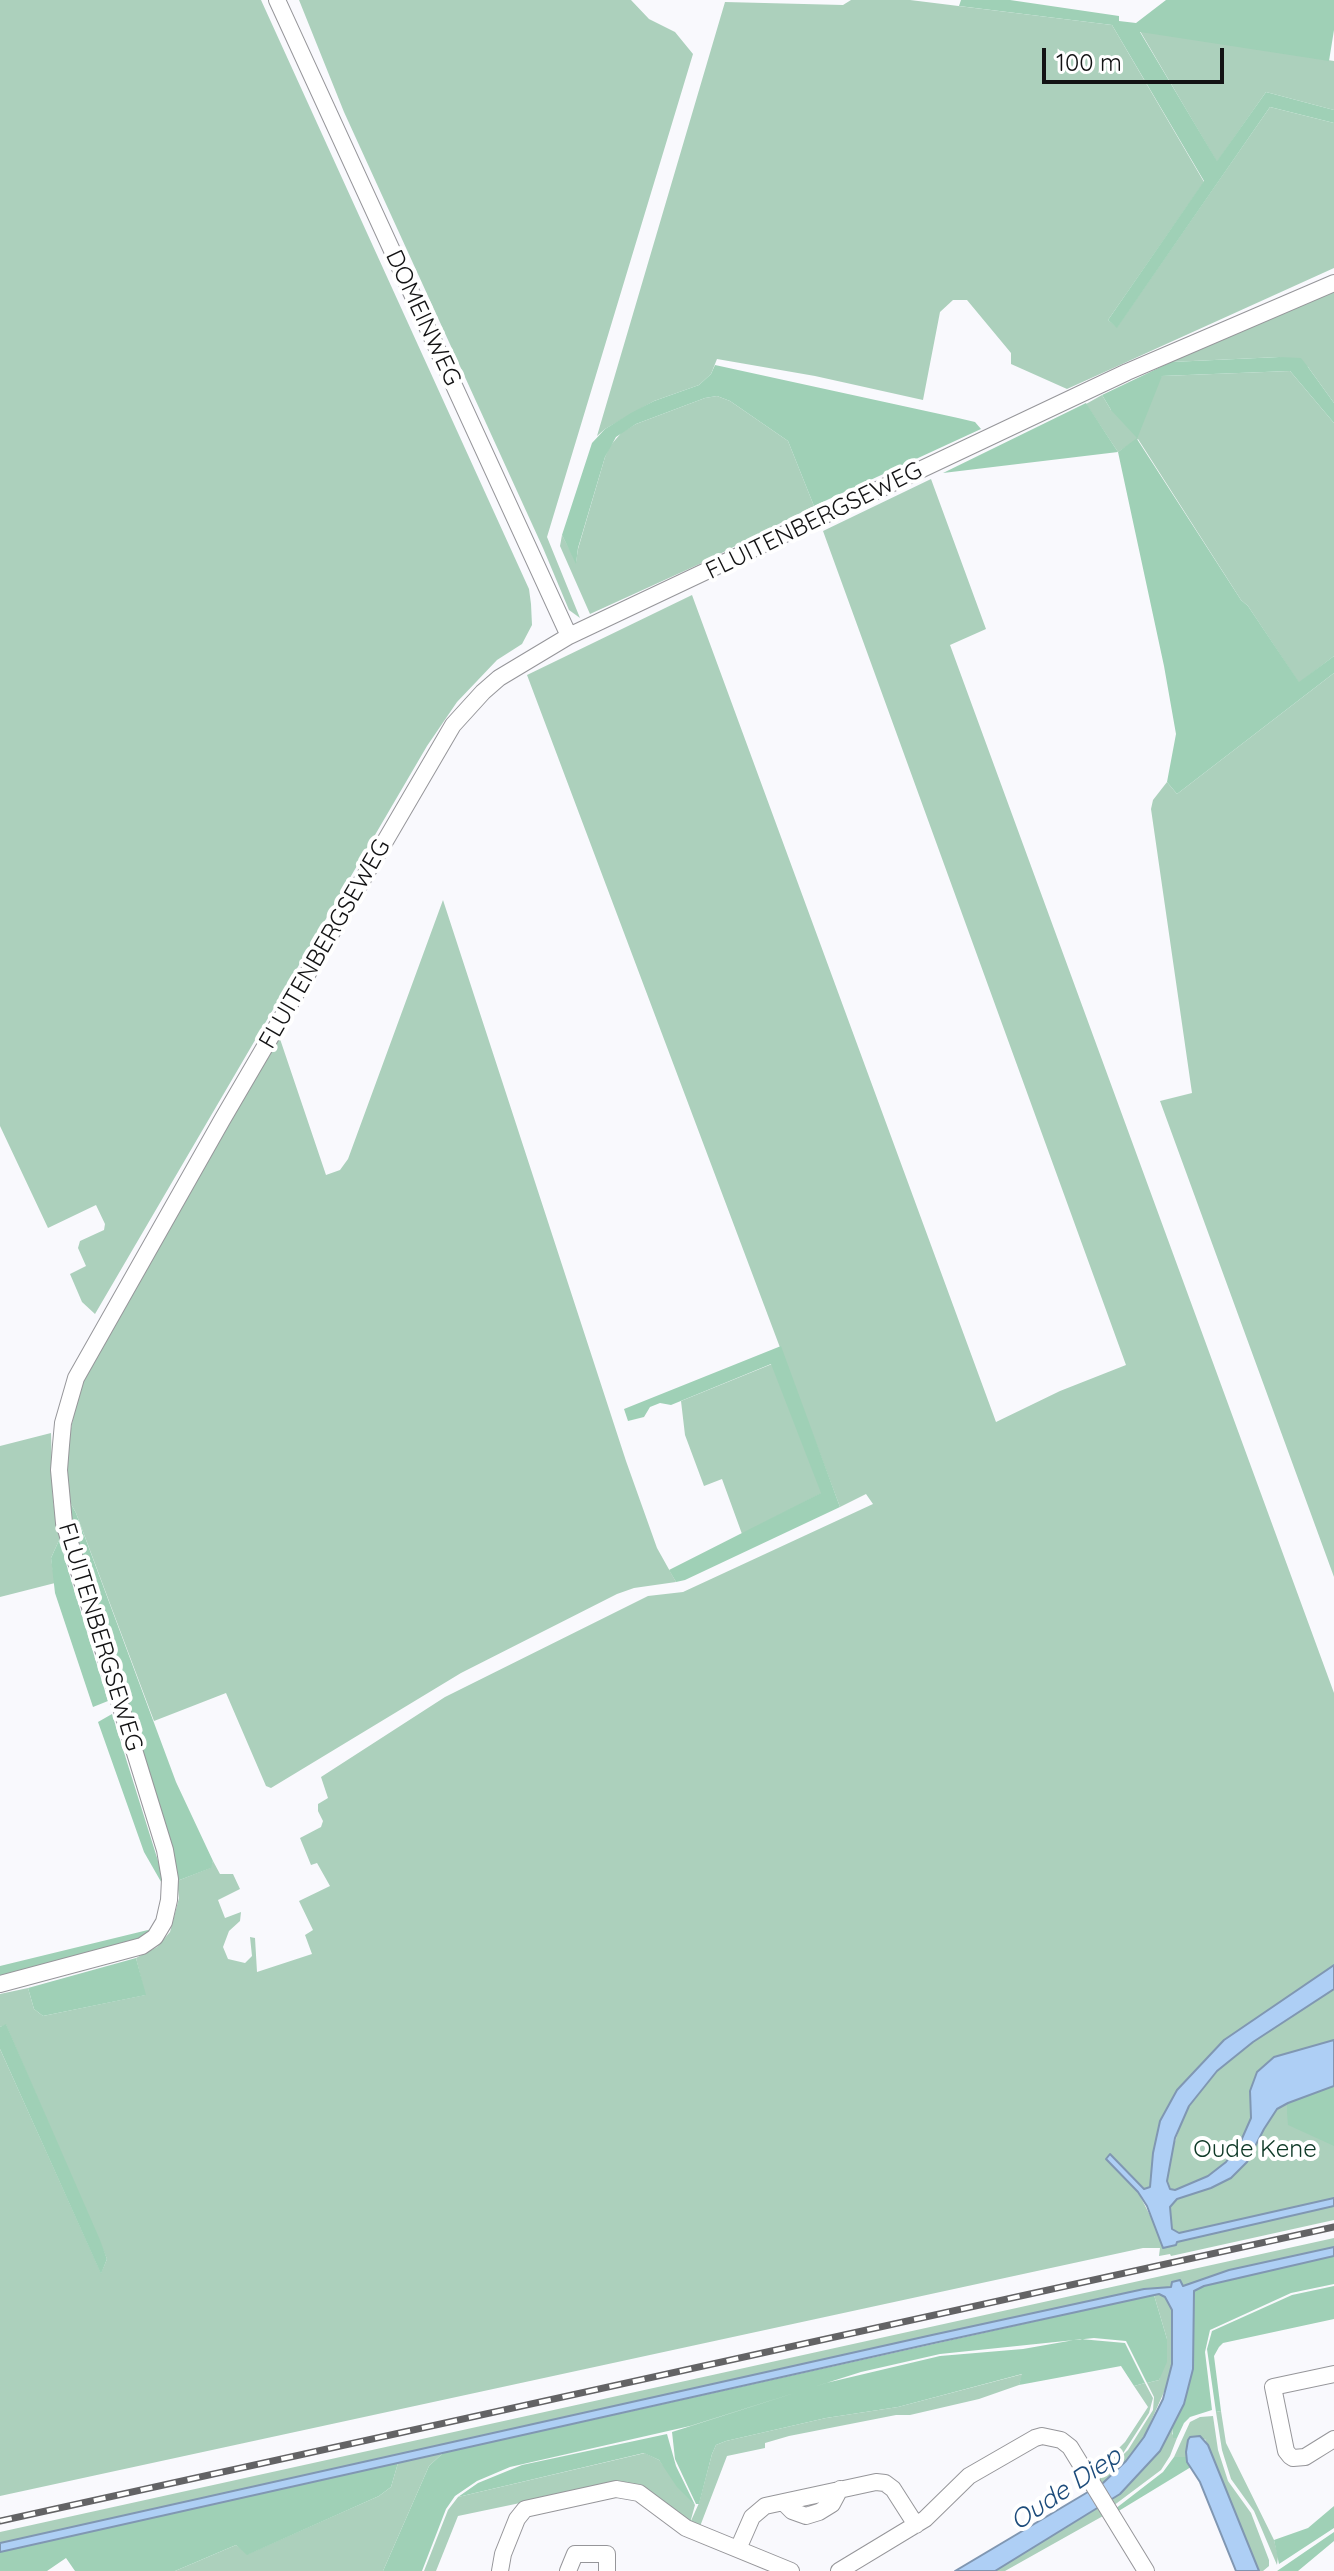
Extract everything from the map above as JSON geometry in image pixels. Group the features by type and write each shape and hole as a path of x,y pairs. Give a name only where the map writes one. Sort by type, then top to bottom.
{"street":[{"name":"DOMEINWEG","path":"277,0 569,636"},
{"name":"FLUITENBERGSEWEG","path":"0,1984 142,1946 155,1937 164,1922 170,1879 165,1850 64,1523 59,1470 63,1423 76,1378 222,1120 448,733 499,678 569,636 1127,372 1334,283"},
{"path":"1334,2374 1273,2387 1286,2451 1290,2456 1305,2457 1334,2439"},
{"path":"839,2571 916,2525 969,2476 1035,2438 1050,2436 1066,2443 1146,2571"},
{"path":"738,2549 752,2517 765,2506 784,2503 792,2511 806,2516 832,2504 840,2489 876,2482 885,2483 893,2489 916,2525"},
{"path":"501,2570 517,2519 525,2509 624,2489 646,2496 686,2528 782,2569"},
{"path":"568,2571 575,2554 607,2554 607,2571"}],"green space":[{"path":"0,0 261,0 529,589 531,604 532,625 522,644 497,660 457,702 427,746 95,1314 82,1302 70,1274 86,1266 78,1248 80,1241 104,1230 105,1224 96,1205 48,1228 0,1126"},
{"path":"299,0 631,0 649,19 675,32 693,54 547,537 580,618 569,610 344,112"},
{"path":"851,0 910,0 1112,25 1204,182 1108,320 1117,327 1270,107 1334,123 1334,268 1067,389 1011,364 1011,353 967,300 953,300 940,312 923,400 815,376 717,359 711,374 699,385 654,401 597,436 725,2 843,5"},
{"path":"961,0 1010,0 1119,16 1119,21 1136,23 1166,0 1334,0 1334,30 1329,61 1140,32 1217,161 1266,92 1334,110 1334,123 1270,107 1117,328 1108,320 1204,181 1112,25 959,6"},
{"path":"1140,31 1334,61 1334,110 1266,92 1217,162"},
{"path":"1334,288 1334,403 1308,367 1279,357 1171,362"},
{"path":"1301,358 1334,403 1334,423 1290,371 1162,376 1137,439 1241,600 1299,682 1334,656 1334,673 1177,794 1167,782 1176,734 1118,452 1137,438 1111,410 1102,395 1171,362"},
{"path":"715,365 975,422 981,429 814,506 788,441 730,401 717,396 705,398 636,424 616,437 605,457 576,564 562,535 592,443 605,429 631,413 699,385 711,374"},
{"path":"1290,371 1334,423 1334,656 1299,683 1241,600 1138,439 1118,452 1086,404 1102,395 1111,410 1162,376"},
{"path":"717,396 730,401 788,441 814,506 704,562 590,614 560,546 562,535 576,562 610,446 622,432 636,424"},
{"path":"1086,403 1118,452 943,473"},
{"name":"Oude Kene","path":"931,479 986,629 950,645 1334,1693 1334,1965 1224,2040 1177,2090 1160,2121 1153,2153 1151,2187 1145,2189 1110,2155 1106,2159 1138,2192 1162,2239 1170,2189 1167,2181 1169,2159 1180,2127 1187,2082 1334,1978 1334,2220 1171,2256 1159,2256 1160,2248 1143,2248 0,2496 0,2049 101,2273 107,2259 6,2025 0,2027 0,1994 28,1988 34,2009 43,2016 145,1995 136,1958 157,1947 170,1932 179,1898 177,1881 210,1868 213,1861 220,1874 233,1874 240,1889 218,1900 225,1918 241,1912 240,1921 229,1931 223,1947 228,1959 245,1963 252,1956 250,1937 255,1938 257,1972 312,1954 305,1935 313,1930 299,1901 330,1886 317,1863 311,1865 300,1838 321,1827 323,1821 318,1804 328,1798 321,1777 445,1697 648,1596 683,1592 873,1504 866,1494 840,1507 527,675 692,595 996,1422 1060,1391 1126,1365 823,531"},
{"path":"1334,673 1334,1577 1160,1101 1192,1093 1151,809 1153,800 1167,782 1177,794"},
{"path":"443,900 626,1461 657,1548 676,1582 634,1588 617,1594 461,1673 271,1788 266,1786 226,1693 154,1721 76,1513 67,1497 67,1448 83,1379 279,1036 326,1175 340,1170 348,1159"},
{"path":"781,1346 840,1507 676,1582 669,1570 821,1493 771,1364 671,1405 660,1403 650,1407 644,1417 628,1421 624,1409"},
{"path":"772,1364 822,1493 742,1534 722,1479 704,1486 685,1435 681,1401"},
{"path":"51,1433 53,1501 60,1538 51,1558 55,1583 0,1597 0,1446"},
{"path":"67,1497 76,1513 176,1782 213,1861 211,1868 177,1881 78,1556"},
{"path":"60,1538 108,1701 93,1707 55,1593 51,1558"},
{"path":"112,1714 164,1887 144,1852 98,1722"},
{"path":"152,1929 140,1939 0,1979 0,1966"},
{"path":"136,1958 146,1995 43,2016 34,2009 28,1988"},
{"path":"6,2024 100,2240 107,2259 101,2274 0,2049 0,2027"},
{"path":"1334,2086 1334,2146 1288,2125 1287,2103"},
{"path":"1334,2238 1334,2247 1229,2270 1182,2286 1172,2282 1171,2287 1144,2289 932,2335 0,2543 0,2532"},
{"path":"1334,2256 1334,2284 1291,2293 1210,2330 1205,2352 1212,2410 1190,2417 1177,2438 1173,2438 1172,2428 1184,2404 1193,2369 1194,2291 1204,2286"},
{"path":"1334,2286 1334,2319 1223,2343 1219,2347 1214,2356 1221,2411 1216,2412 1207,2349 1212,2331 1292,2295"},
{"path":"1154,2295 1165,2297 1172,2310 1174,2348 1168,2383 1144,2437 1119,2470 1100,2485 1098,2479 1128,2450 1153,2410 1154,2397 1147,2383 1159,2380 1167,2339"},
{"path":"1154,2295 1167,2339 1167,2362 1159,2380 1147,2383 1126,2341 1094,2338 940,2354 861,2372 690,2426 510,2467 477,2481 455,2496 446,2509 422,2571 383,2571 429,2466 443,2453"},
{"path":"1080,2339 1125,2343 1145,2383 1134,2386 1121,2366 1019,2385 1022,2374 898,2407 826,2418 726,2441 716,2445 712,2454 699,2504 696,2504 675,2459 672,2432 826,2383 940,2356 1023,2349"},
{"path":"1023,2374 1019,2385 979,2399 910,2415 789,2436 765,2443 765,2448 727,2456 699,2529 685,2521 642,2488 606,2485 458,2516 436,2571 424,2571 448,2510 458,2497 645,2453 659,2460 695,2505 690,2523 716,2445 826,2418 898,2407"},
{"path":"1145,2383 1153,2398 1149,2413 1122,2455 1096,2477 1094,2473 1125,2442 1148,2407 1134,2386"},
{"path":"1221,2411 1226,2443 1274,2540 1277,2565 1254,2511 1231,2479 1222,2450 1216,2412"},
{"path":"1213,2416 1218,2450 1228,2481 1251,2513 1269,2560 1269,2566 1263,2571 1259,2571 1205,2439 1186,2452 1186,2457 1174,2457 1190,2422"},
{"path":"1172,2428 1172,2434 1177,2438 1161,2470 1113,2506 1109,2500 1120,2494 1160,2451"},
{"path":"667,2434 676,2466 695,2505 677,2487 659,2460 644,2453 458,2497 478,2483 522,2465"},
{"path":"443,2453 429,2466 383,2571 175,2571 236,2545 248,2554 379,2496 391,2487 398,2463"},
{"path":"1174,2457 1186,2457 1191,2467 1117,2512 1115,2509 1163,2472"},
{"path":"398,2463 391,2487 379,2496 247,2555 236,2545 175,2571 75,2571 66,2558 47,2571 0,2571 0,2552"},
{"path":"1334,2506 1334,2528 1279,2564 1274,2540 1308,2528"},
{"path":"1098,2508 1103,2516 1005,2571 995,2571"},
{"path":"1334,2532 1334,2541 1298,2571 1277,2571"}],"water":[{"path":"1334,1965 1334,1989 1253,2042 1217,2071 1189,2106 1175,2138 1167,2181 1170,2189 1175,2190 1208,2176 1226,2162 1240,2143 1251,2118 1250,2091 1257,2072 1274,2057 1334,2040 1334,2086 1277,2109 1247,2162 1231,2178 1177,2199 1170,2207 1172,2229 1179,2233 1334,2198 1334,2206 1177,2242 1163,2248 1147,2206 1138,2192 1106,2159 1110,2154 1144,2189 1150,2187 1160,2121 1177,2090 1224,2040"},
{"path":"1334,2247 1334,2256 1204,2286 1194,2291 1193,2369 1184,2404 1160,2451 1120,2494 995,2571 955,2571 1103,2483 1126,2461 1144,2437 1163,2399 1172,2364 1172,2310 1165,2297 1159,2294 934,2343 0,2552 0,2543 932,2335 1144,2289 1171,2287 1172,2282 1180,2280 1183,2286 1229,2270"},
{"path":"1200,2436 1208,2445 1259,2571 1236,2571 1200,2482 1187,2462 1188,2440"}],"railway":[{"path":"0,2521 1334,2227"}],"water label":[{"name":"Oude Diep","path":"1066,2489"}]}
